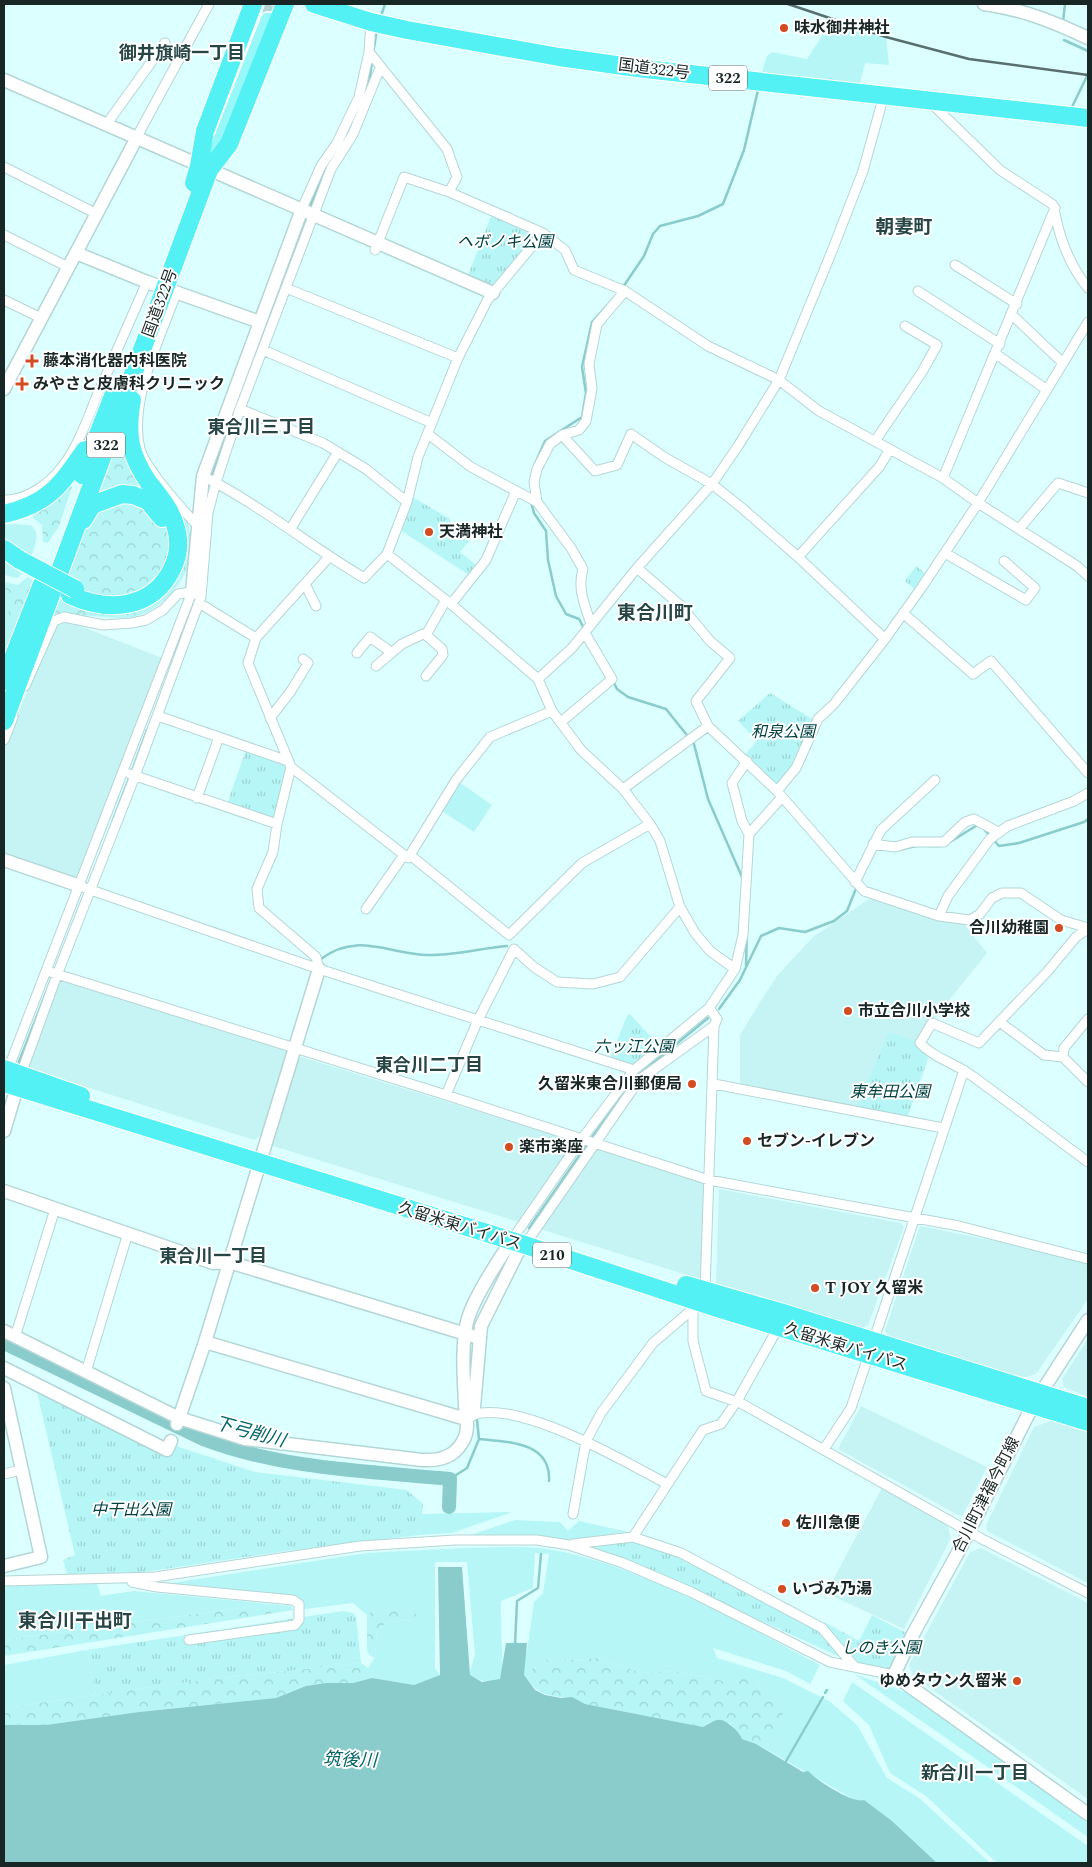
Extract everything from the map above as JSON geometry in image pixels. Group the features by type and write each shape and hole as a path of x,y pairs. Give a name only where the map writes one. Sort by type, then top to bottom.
{"highway":[{"name":"国道322号","path":"203,171 229,144 285,4"},
{"name":"国道322号","path":"320,5 371,22 458,41 559,57 930,102 975,104 1088,118"},
{"name":"国道322号","path":"4,721 139,362 162,286 203,171 205,131 260,13"},
{"name":"国道322号","path":"4,681 99,430 162,286"},
{"path":"4,549 14,562 72,592 84,602 115,606 148,598 165,582 176,560 178,547 177,530 172,514 144,474 132,452 128,438 128,423 139,362"},
{"path":"4,514 27,508 47,497 69,472 99,430"},
{"path":"70,543 92,505 122,494 133,494 148,501 160,512 169,542 170,555 157,580 135,596 98,597 72,592"},
{"name":"久留米東バイパス","path":"10,1079 521,1238 700,1301 780,1326 871,1348 1036,1400 1088,1422"},
{"name":"久留米東バイパス","path":"700,1301 783,1313 871,1348"},
{"name":"久留米東バイパス","path":"1036,1400 1088,1408"}],"street":[{"path":"4,389 7,374 41,318 209,4"},
{"path":"984,4 1008,7 1038,16 1088,38"},
{"path":"4,1131 10,1079 47,971 135,776 158,716 197,597 208,512 216,482 240,409 263,350 266,324 286,288 321,166 337,143 359,97 370,52 371,22"},
{"path":"106,125 165,43"},
{"path":"370,52 380,68 420,113 447,149 457,177 449,192"},
{"path":"10,1079 57,975 123,772 197,597 197,525 203,476 266,324 306,216 331,169 353,134 366,107 380,68"},
{"path":"4,80 106,125 135,142"},
{"path":"4,90 135,142 491,296"},
{"path":"538,679 572,648 637,568 712,484 738,446 778,380 832,252 863,171 884,95"},
{"path":"930,102 1000,170 1052,204 1060,236 1070,259 1088,288"},
{"path":"4,167 97,214"},
{"path":"377,246 404,177 449,192 543,233 565,250 574,270 625,291 708,346 778,380 819,411 943,478 978,503 1077,566 1088,576"},
{"path":"943,478 1055,212"},
{"path":"203,476 291,528 329,557 364,578 387,554 407,502 418,457 458,358 491,296 543,233"},
{"path":"4,235 68,267"},
{"path":"76,253 266,324"},
{"path":"955,265 1017,304"},
{"path":"4,500 17,499 32,492 44,485 63,466 162,286"},
{"path":"162,286 147,377 136,418 140,450 170,495 197,525"},
{"path":"286,288 458,358"},
{"path":"537,502 534,482 537,469 550,444 562,435 579,430 586,421 592,389 589,364 597,324 625,291"},
{"path":"918,291 1000,344"},
{"path":"4,300 41,318"},
{"path":"1012,315 1063,363"},
{"path":"748,834 779,794 796,768 818,719 834,704 884,640 945,553 978,503 1088,322"},
{"path":"875,441 922,372 937,345 905,326"},
{"path":"263,350 432,423"},
{"path":"996,354 1047,390"},
{"path":"240,409 323,443 373,475 407,502"},
{"path":"428,434 471,467 537,502 571,548 583,569 580,578 581,595 591,624"},
{"path":"562,435 595,471 617,465 631,434 664,457 712,484 798,557 884,640"},
{"path":"798,557 880,466 890,449"},
{"path":"291,528 338,452"},
{"path":"1019,529 1058,483 1088,493"},
{"path":"426,636 448,602 486,560 516,490"},
{"path":"945,553 1026,600 1035,588 1004,561"},
{"path":"387,554 448,602 538,679 552,711 581,750 623,789 650,824 660,841 680,907 695,933 710,950 735,969"},
{"path":"4,1368 167,1450 205,1342 319,969 316,957 259,908 257,889 273,852 290,764 248,663 256,638 329,557"},
{"path":"637,568 680,605 704,635 730,658 696,701 708,726 747,761 779,794 858,885 874,896 938,916 970,920 980,914 1002,893 1021,893 1061,920 1088,929"},
{"path":"305,584 316,606"},
{"path":"4,740 54,621 64,617 103,624 132,623 146,620 163,610 178,594 197,597 256,638"},
{"path":"903,613 973,674 990,661 1088,772"},
{"path":"561,722 612,679 585,633"},
{"path":"376,666 391,652 423,634 444,652 426,676"},
{"path":"357,653 370,637 391,652"},
{"path":"270,718 291,691 308,663 303,659"},
{"path":"366,909 407,855 451,787 490,737 552,711"},
{"path":"158,716 290,764 509,935 514,949 534,967 557,982 593,984 620,977 680,907"},
{"path":"623,789 708,726"},
{"path":"197,798 219,737"},
{"path":"55,1209 9,1334 178,1421 245,1439 290,1446 434,1460 447,1458 456,1452 465,1438 467,1428 473,1416 481,1326 521,1238 581,1140 634,1070 709,1008 735,969 743,935 748,834 742,821 732,783 747,761"},
{"path":"123,772 277,824"},
{"path":"858,885 873,844 881,830 935,780"},
{"path":"938,916 948,896 990,839 998,832 1008,826 1088,793"},
{"path":"873,844 890,848 912,842 944,842 965,822 974,819 998,832"},
{"path":"509,935 582,863 650,824"},
{"path":"4,860 319,969 634,1070"},
{"path":"1088,929 1076,937 1001,1023 979,1043 932,1023 920,1043 930,1053 964,1070 1088,1162"},
{"path":"446,1095 478,1020 514,949"},
{"path":"47,971 446,1095 709,1180 913,1217 1088,1259"},
{"path":"473,1416 466,1332 467,1320 496,1263 521,1238 594,1143 639,1080 714,1026 718,1019 709,1008"},
{"path":"1063,1057 1064,1048 1088,1019"},
{"path":"1001,1023 1044,1055 1063,1057 1088,1082"},
{"path":"714,1026 714,1084 709,1180 700,1301 693,1341 706,1391 737,1402 968,1531 1088,1593"},
{"path":"824,1449 851,1408 913,1217 964,1070"},
{"path":"714,1084 943,1128"},
{"path":"4,1191 212,1263 229,1262 466,1332 479,1338"},
{"path":"86,1372 128,1233"},
{"path":"573,1514 586,1441 601,1413 653,1342 700,1301"},
{"name":"合川町津福今町線","path":"894,1676 912,1636 1036,1400 1088,1320"},
{"path":"633,1537 703,1430 721,1424 737,1402 780,1326"},
{"path":"205,1342 473,1416 510,1415 586,1441 667,1484"},
{"path":"4,1388 41,1557 4,1566"},
{"path":"4,1474 21,1470"},
{"path":"569,1545 633,1537 682,1553 822,1628 854,1666"},
{"path":"4,1581 155,1577 360,1546 455,1540 537,1540 569,1545 623,1563 691,1592 830,1662 894,1676 1088,1814"},
{"path":"122,1579 157,1587 293,1600 299,1604 299,1620 295,1626 189,1640"}],"shaded area":[{"path":"65,620 162,658 78,882 4,857 4,747 56,623"},
{"name":"市立合川小学校","path":"869,899 928,916 963,923 987,953 934,1019 920,1043 855,1111 740,1086 740,1035 777,976 813,937"},
{"path":"60,977 291,1052 263,1134 254,1140 26,1068"},
{"path":"301,1057 577,1142 522,1223 270,1145 296,1060"},
{"path":"595,1145 707,1183 703,1280 540,1229"},
{"path":"719,1189 900,1223 904,1227 868,1325 862,1329 716,1284"},
{"path":"920,1226 1075,1257 1088,1262 1088,1299 1036,1374 1026,1377 1012,1376 889,1338 885,1331"},
{"path":"1088,1339 1088,1397 1064,1387 1062,1379"},
{"path":"861,1406 987,1467 963,1515 958,1515 838,1449"},
{"path":"1051,1421 1088,1432 1088,1583 987,1531 986,1525 1034,1427"},
{"path":"883,1486 947,1523 951,1538 904,1629 826,1593"},
{"name":"ゆめタウン久留米","path":"981,1548 1088,1603 1088,1799 913,1676 909,1665 970,1552"}],"green space":[{"path":"833,19 886,37 889,65 865,63 858,92 759,81 767,56 772,52 807,59"},
{"name":"ヘボノキ公園","path":"493,211 543,233 490,296 465,283"},
{"path":"141,372 131,430 187,519 190,530 191,550 187,570 175,588 160,604 142,614 125,618 75,616 46,627"},
{"path":"73,484 59,526 48,543 43,542 42,525 33,518 34,513 51,503"},
{"path":"411,496 450,519 451,526 469,541 460,552 480,568 472,577 397,528"},
{"path":"4,524 31,525 34,529 37,537 29,561 4,544"},
{"path":"4,561 22,574 17,578 4,575"},
{"path":"916,566 929,576 918,592 905,581"},
{"path":"28,577 34,581 4,669 4,582 18,585"},
{"path":"25,583 33,590 7,659 10,638 8,604 4,589"},
{"name":"和泉公園","path":"770,693 817,722 796,768 777,791 743,757 757,741 738,721"},
{"path":"247,747 288,761 277,824 226,807"},
{"path":"459,782 492,805 474,832 442,811"},
{"name":"六ッ江公園","path":"630,1014 662,1049 634,1070 609,1061 627,1016"},
{"name":"東牟田公園","path":"889,1032 920,1043 930,1053 906,1121 855,1111"},
{"name":"中干出公園","path":"37,1392 168,1456 173,1445 255,1472 407,1490 423,1504 420,1535 286,1551 137,1573 67,1574 63,1560 75,1555"},
{"path":"512,1512 452,1533 420,1535 422,1514"},
{"path":"515,1520 560,1522 568,1531 579,1521 628,1532 567,1540 527,1535 471,1535"},
{"path":"632,1541 678,1553 821,1632 847,1660 636,1564 587,1545"},
{"path":"462,1548 542,1548 587,1558 621,1569 655,1582 724,1614 820,1665 810,1684 786,1671 713,1648 717,1658 783,1678 829,1701 857,1725 887,1778 919,1798 990,1863 937,1863 892,1821 764,1748 774,1740 776,1694 762,1694 756,1678 724,1681 674,1671 641,1673 598,1658 546,1660 532,1669 528,1681 524,1675 524,1653 527,1651 534,1602 543,1593 549,1554 535,1553 533,1588 501,1601 502,1675 499,1679 491,1682 482,1681 469,1675 475,1655 467,1562 435,1562 435,1668 440,1675 414,1685 372,1678 368,1668 375,1657 377,1632 386,1622 415,1620 376,1609 367,1615 353,1603 305,1609 297,1596 165,1584 367,1553"},
{"path":"97,1584 101,1596 133,1591 271,1604 4,1640 4,1586"},
{"path":"271,1604 291,1606 293,1610 4,1656 4,1640"},
{"path":"376,1609 411,1610 417,1615 415,1620 386,1622 377,1632 375,1657 370,1656 367,1651 367,1615"},
{"path":"343,1611 353,1613 356,1617 361,1663 195,1681 96,1695 87,1650"},
{"name":"しのき公園","path":"872,1615 912,1636 894,1675 854,1666 822,1628 824,1622 859,1641"},
{"path":"87,1650 96,1695 4,1708 4,1665"},
{"path":"598,1658 641,1673 674,1671 724,1681 745,1671 756,1678 762,1694 776,1694 786,1703 774,1740 764,1748 742,1739 730,1723 711,1722 703,1727 585,1704 569,1698 549,1695 535,1688 528,1681 532,1669 546,1660"},
{"path":"361,1663 368,1668 372,1678 353,1683 326,1683 306,1686 276,1698 139,1712 46,1725 4,1725 4,1708 195,1681"},
{"path":"854,1674 908,1693 1088,1819 1088,1837"},
{"path":"852,1682 1088,1846 1088,1863 997,1863 926,1796 890,1773 869,1725 843,1701"}],"water":[{"name":"筑後川","path":"438,1567 462,1567 470,1675 482,1682 500,1679 506,1643 527,1643 524,1675 535,1690 545,1695 561,1698 572,1697 585,1704 703,1727 716,1720 723,1720 735,1729 742,1739 756,1744 803,1772 808,1771 826,1785 844,1795 864,1800 892,1821 937,1863 4,1863 4,1725 46,1725 139,1712 276,1698 306,1686 326,1683 353,1683 372,1678 414,1685 440,1675"}],"waterway":[{"path":"382,13 385,4"},
{"path":"1063,22 1065,4"},
{"path":"373,54 376,35"},
{"path":"1064,40 1088,51"},
{"path":"369,83 372,62"},
{"path":"1071,109 1088,74"},
{"path":"623,287 644,256 653,234 660,226 698,216 723,204 744,150 758,90"},
{"path":"351,124 359,107"},
{"path":"309,209 326,165"},
{"path":"211,477 307,217"},
{"path":"535,464 545,441 582,417 586,393 582,367 592,322 613,299"},
{"path":"531,502 534,513 546,531 548,560 556,596 566,614 579,619 585,630"},
{"path":"613,681 617,689 628,697 666,709 694,744 708,799 742,877"},
{"path":"132,771 147,730"},
{"path":"113,820 130,776"},
{"path":"983,828 999,846 1019,843 1084,822 1088,819"},
{"path":"950,842 979,824"},
{"path":"894,851 916,846"},
{"path":"928,846 940,846"},
{"path":"719,1009 740,980 761,936 779,928 805,932 834,921 847,911 857,886"},
{"path":"17,1067 83,898"},
{"path":"746,966 747,925"},
{"path":"321,959 334,951 359,945 426,955 507,946"},
{"path":"640,1074 708,1018"},
{"path":"593,1136 624,1094"},
{"path":"529,1228 588,1143"},
{"name":"下弓削川","path":"4,1343 203,1439 233,1449 294,1463 356,1471 450,1479 449,1507"},
{"path":"450,1479 467,1468 479,1439 477,1420"},
{"path":"479,1439 515,1443 536,1451 543,1458 548,1468 549,1481"},
{"path":"515,1645 517,1601 538,1588 541,1554"},
{"path":"785,1763 823,1697"}],"tunnel":[{"path":"268,20 273,4"}],"railway":[{"path":"788,4 886,37 969,59 1088,75"}],"place":[{"name":"味水御井神社","path":"784,28"},
{"name":"藤本消化器内科医院","path":"32,361"},
{"name":"みやさと皮膚科クリニック","path":"22,384"},
{"name":"天満神社","path":"429,532"},
{"name":"合川幼稚園","path":"1059,928"},
{"name":"市立合川小学校","path":"848,1011"},
{"name":"久留米東合川郵便局","path":"692,1084"},
{"name":"セブン-イレブン","path":"747,1141"},
{"name":"楽市楽座","path":"509,1147"},
{"name":"T JOY 久留米","path":"815,1288"},
{"name":"佐川急便","path":"786,1523"},
{"name":"いづみ乃湯","path":"782,1589"},
{"name":"ゆめタウン久留米","path":"1017,1681"}],"district":[{"name":"御井旗崎一丁目","path":"182,53"},
{"name":"朝妻町","path":"904,227"},
{"name":"東合川三丁目","path":"261,427"},
{"name":"東合川町","path":"655,613"},
{"name":"東合川二丁目","path":"429,1065"},
{"name":"東合川一丁目","path":"213,1256"},
{"name":"東合川干出町","path":"75,1621"},
{"name":"新合川一丁目","path":"975,1773"}]}
